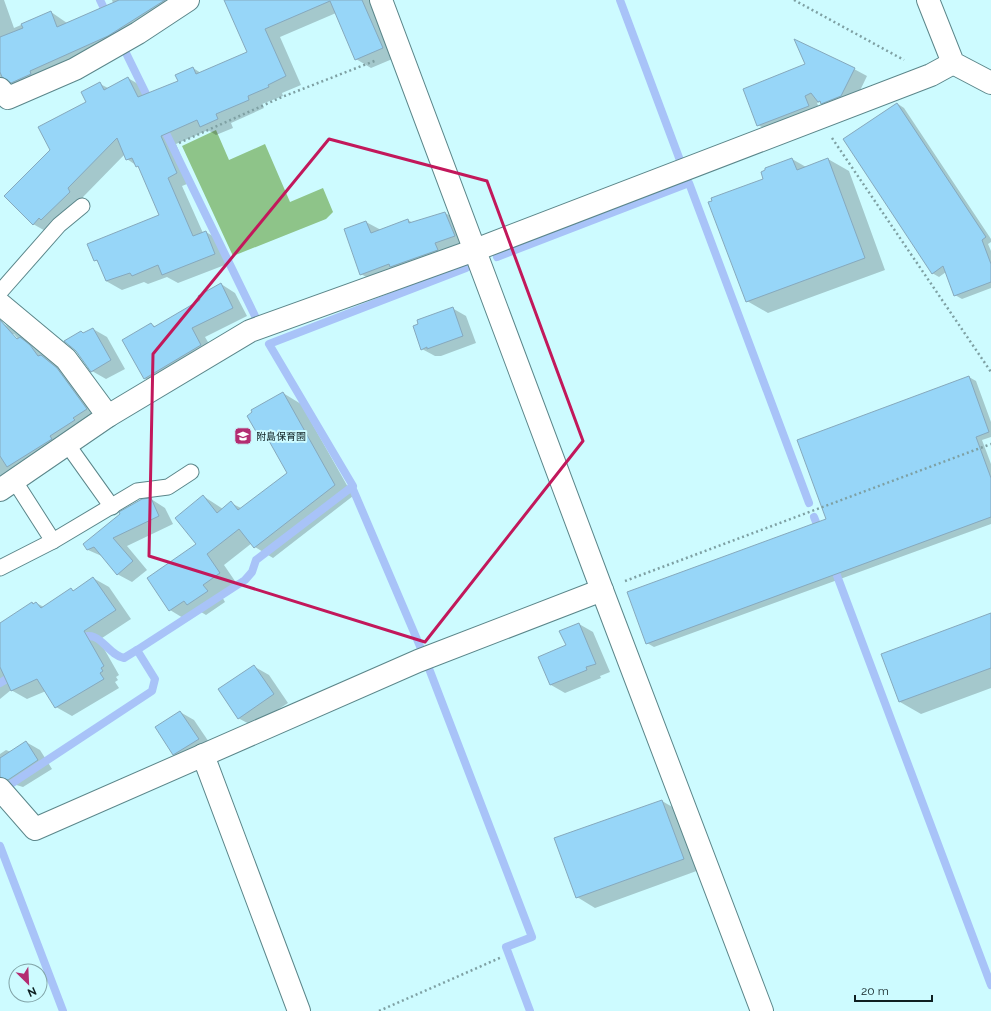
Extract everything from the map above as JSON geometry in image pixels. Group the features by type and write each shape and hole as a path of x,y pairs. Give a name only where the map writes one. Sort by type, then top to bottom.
{"street":[{"path":"0,89 8,98 75,69 138,33 188,0"},
{"path":"381,0 602,590 762,1011"},
{"path":"928,0 953,63 991,83"},
{"path":"7,485 108,416 250,331 475,250 930,75 953,63"},
{"path":"0,304 66,359 108,416"},
{"path":"0,789 35,829 418,661 602,590"},
{"path":"203,755 299,1011"}],"lane":[{"path":"0,292 59,225 82,206"},
{"path":"67,444 112,507"},
{"path":"0,568 53,541 137,492 168,487 191,472"},
{"path":"7,485 53,541"}],"path":[{"path":"794,0 930,75"},
{"path":"178,143 282,97 400,52"},
{"path":"818,118 991,372"},
{"path":"602,590 991,444"},
{"path":"379,1011 502,956"}],"highlighted area":[{"path":"329,139 487,181 583,441 425,642 149,556 153,354"}],"green space":[{"path":"216,130 229,160 265,144 290,202 323,188 333,212 326,219 233,256 182,146"}],"building":[{"path":"119,0 165,0 108,36 30,71 31,74 11,83 2,77 0,72 0,37 23,28 21,24 51,11 57,27"},
{"path":"224,0 362,0 383,48 355,60 330,1 265,29 286,76 268,85 269,87 248,96 249,100 216,114 218,119 200,127 197,120 161,136 177,173 168,178 193,236 206,231 215,254 162,275 158,265 132,276 130,273 106,281 97,260 94,261 87,244 159,215 138,166 136,167 132,158 126,160 117,138 68,188 70,192 41,220 39,218 33,225 4,196 50,150 38,127 86,102 81,92 100,82 104,90 128,77 138,97 178,81 175,75 193,67 196,74 247,52"},
{"path":"794,39 855,68 841,96 821,104 820,101 818,102 811,93 805,96 809,106 757,126 743,89 805,64"},
{"path":"897,103 986,237 982,240 991,264 991,282 954,296 943,266 932,274 843,139"},
{"path":"792,158 797,170 828,158 865,258 746,302 708,202 712,201 711,198 763,179 761,172 765,170 765,168"},
{"path":"445,212 455,236 435,243 438,250 390,267 389,264 360,275 344,229 366,221 371,233 408,219 409,223"},
{"path":"221,283 233,308 192,328 201,345 144,379 122,340 151,323 154,327 200,300 198,296"},
{"path":"453,307 463,336 421,350 413,326 418,324 417,320"},
{"path":"0,320 17,339 20,337 30,345 38,356 41,355 57,368 87,409 73,418 75,420 50,436 52,439 7,467 0,456"},
{"path":"93,328 111,360 91,372 76,351 64,341 81,331 83,333"},
{"path":"969,376 989,432 976,437 991,478 991,517 646,644 627,592 826,519 797,440"},
{"path":"283,392 335,485 254,548 239,529 207,554 220,573 203,585 208,591 187,605 184,601 169,611 147,578 196,544 175,518 203,495 217,513 231,501 238,510 287,473 264,432 258,435 247,416 252,412 251,410"},
{"path":"151,498 159,516 113,538 133,561 117,575 94,547 87,550 83,544 120,514 119,512 142,499"},
{"path":"93,577 116,610 84,631 104,666 101,668 103,671 100,673 104,679 55,708 37,679 11,691 0,667 0,623 32,602 33,604 36,602 41,608 71,588 73,591"},
{"path":"991,613 991,668 899,702 881,654"},
{"path":"579,623 596,664 586,667 587,670 550,685 538,657 566,645 559,631"},
{"path":"254,665 274,694 238,719 218,689"},
{"path":"180,711 199,739 173,755 155,727"},
{"path":"26,741 38,760 8,780 0,777 0,758"},
{"path":"662,800 684,859 576,898 554,838"}],"waterway":[{"path":"100,0 115,31"},
{"path":"620,0 681,163"},
{"path":"126,53 150,102"},
{"path":"162,125 256,318"},
{"path":"497,257 689,183 809,503"},
{"path":"77,639 85,636 92,636 102,642 112,652 124,658 245,580 252,572 256,560 353,486 269,344 466,268"},
{"path":"352,487 422,651"},
{"path":"814,517 820,532"},
{"path":"833,565 991,985"},
{"path":"8,786 152,691 155,679 137,650"},
{"path":"428,666 532,937 506,947 530,1011"},
{"path":"0,683 15,674"},
{"path":"0,846 63,1011"}],"place":[{"name":"附島保育園","path":"243,436"}]}
